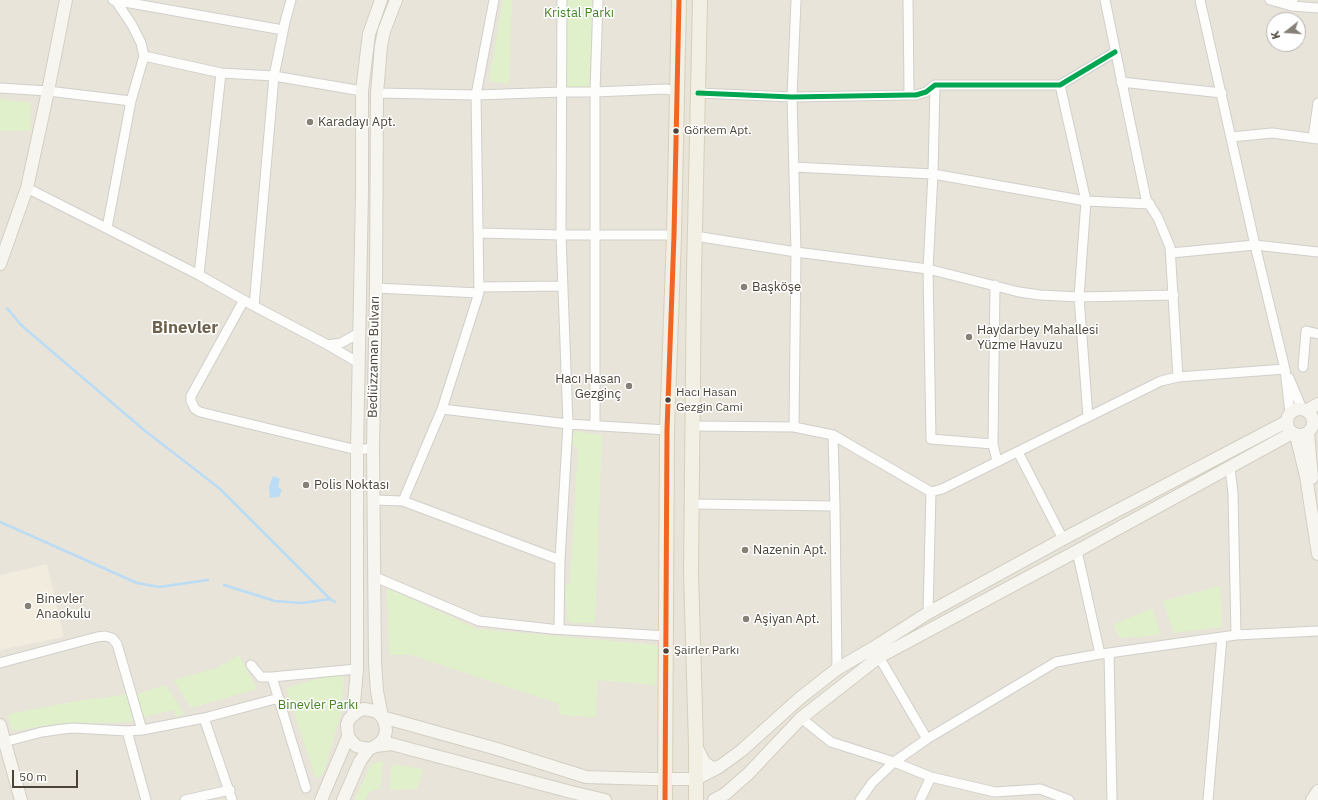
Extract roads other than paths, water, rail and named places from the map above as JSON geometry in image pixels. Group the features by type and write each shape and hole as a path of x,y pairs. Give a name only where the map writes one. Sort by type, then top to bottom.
{"main road":[{"path":"665,800 667,430 674,235 679,0"},
{"path":"696,800 691,572 695,236 700,0"}],"street":[{"path":"0,264 27,188 66,0"},
{"path":"114,0 283,30"},
{"path":"107,228 130,101 144,56 141,44 132,25 114,0"},
{"path":"254,306 274,76 283,30 291,0"},
{"name":"Bediüzzaman Bulvarı","path":"353,715 356,669 357,450 362,191 362,91 369,34 381,0"},
{"name":"Bediüzzaman Bulvarı","path":"382,717 377,691 375,663 373,448 376,288 377,92 381,46 384,32 396,0"},
{"path":"403,501 442,409 479,290 476,95 494,0"},
{"path":"559,629 560,560 568,424 561,235 562,0"},
{"path":"595,426 595,92 598,0"},
{"path":"794,427 796,252 792,97 796,0"},
{"path":"908,0 909,95"},
{"path":"1105,0 1146,199 1158,218 1170,247 1178,377"},
{"path":"1270,0 1318,8"},
{"path":"1202,2 1255,245 1285,369 1288,417 1287,426 1294,434 1306,476 1318,554"},
{"path":"698,93 792,97 916,95 926,92 935,85 1060,85 1115,52"},
{"path":"144,56 221,73 274,76 362,91"},
{"path":"199,275 221,73"},
{"path":"1121,82 1222,93"},
{"path":"935,85 933,174 928,269 931,439 993,444"},
{"path":"1060,85 1086,200 1079,297 1088,417"},
{"path":"0,88 48,91 130,101"},
{"path":"377,92 476,95 666,89 676,91"},
{"path":"1231,138 1272,133 1316,139 1318,103"},
{"path":"794,167 933,174 1086,200 1150,204"},
{"path":"27,188 199,275 359,363"},
{"path":"478,233 674,235"},
{"path":"695,236 796,252 928,269 1019,292 1040,295 1079,297 1174,295"},
{"path":"1171,253 1255,245 1318,252"},
{"path":"995,285 993,444 997,461"},
{"path":"376,288 479,290 563,286"},
{"path":"244,300 192,396 191,401 195,409 200,412 357,450 373,448"},
{"path":"1303,367 1306,331 1318,334"},
{"path":"328,345 340,343 359,333"},
{"path":"693,426 794,427 833,435 931,492 942,489 1160,381 1178,377 1285,369"},
{"path":"715,799 725,794 748,774 801,718 879,657 1294,434 1300,436 1308,432 1315,420 1304,410 1285,369"},
{"path":"382,717 498,749 586,777 696,779 719,767 741,751 800,698 837,669 928,613 1288,417 1293,410 1304,410 1318,404"},
{"path":"442,409 568,424 667,430"},
{"path":"1308,432 1312,470 1314,535"},
{"path":"833,435 837,669"},
{"path":"1018,452 1063,539"},
{"path":"1230,468 1233,493 1236,635"},
{"path":"928,613 931,492"},
{"path":"374,500 403,501 560,560"},
{"path":"692,504 835,506"},
{"path":"1077,551 1105,654 1112,800"},
{"path":"375,577 479,620 559,629 667,636"},
{"path":"860,800 872,783 894,762 927,740 1056,662 1236,635 1318,632"},
{"path":"0,663 97,637 105,636 112,638 117,644 142,730"},
{"path":"1208,800 1222,637"},
{"path":"879,657 927,740"},
{"path":"251,665 261,677 356,669"},
{"path":"272,677 306,788"},
{"path":"21,800 1,732 42,732 73,728 127,731 142,730 204,718 279,698"},
{"path":"321,800 348,737 347,725 353,715 364,709 377,712 385,723 385,736 381,742 373,747 360,761 343,800"},
{"path":"204,718 230,790 232,800"},
{"path":"801,718 831,742 894,762 931,777 995,796 1040,789 1069,800"},
{"path":"127,731 146,800"},
{"path":"348,737 356,746 363,748 390,744 571,796 605,800"},
{"path":"696,746 704,762 712,768 719,767"},
{"path":"920,800 931,777"},
{"path":"185,800 230,790"},
{"path":"1312,800 1318,791"},
{"path":"1317,800 1318,791"}],"water":[{"path":"273,476 280,479 278,487 282,490 279,497 270,498 269,487"}],"waterway":[{"path":"7,308 21,325 144,430 219,488 330,599 335,602"},
{"path":"0,522 137,583 159,587 208,580"},
{"path":"224,585 275,601 302,603 330,599"}],"place":[{"name":"Karadayı Apt.","path":"310,122"},
{"name":"Görkem Apt.","path":"676,131"},
{"name":"Başköşe","path":"744,287"},
{"name":"Haydarbey Mahallesi Yüzme Havuzu","path":"969,337"},
{"name":"Hacı Hasan Gezginç","path":"629,386"},
{"name":"Hacı Hasan Gezgin Cami","path":"668,400"},
{"name":"Polis Noktası","path":"306,485"},
{"name":"Nazenin Apt.","path":"745,550"},
{"name":"Binevler Anaokulu","path":"28,606"},
{"name":"Aşiyan Apt.","path":"746,619"},
{"name":"Şairler Parkı","path":"666,651"}],"district":[{"name":"Binevler","path":"185,328"}],"park label":[{"name":"Kristal Parkı","path":"579,13"},
{"name":"Binevler Parkı","path":"318,705"}]}
